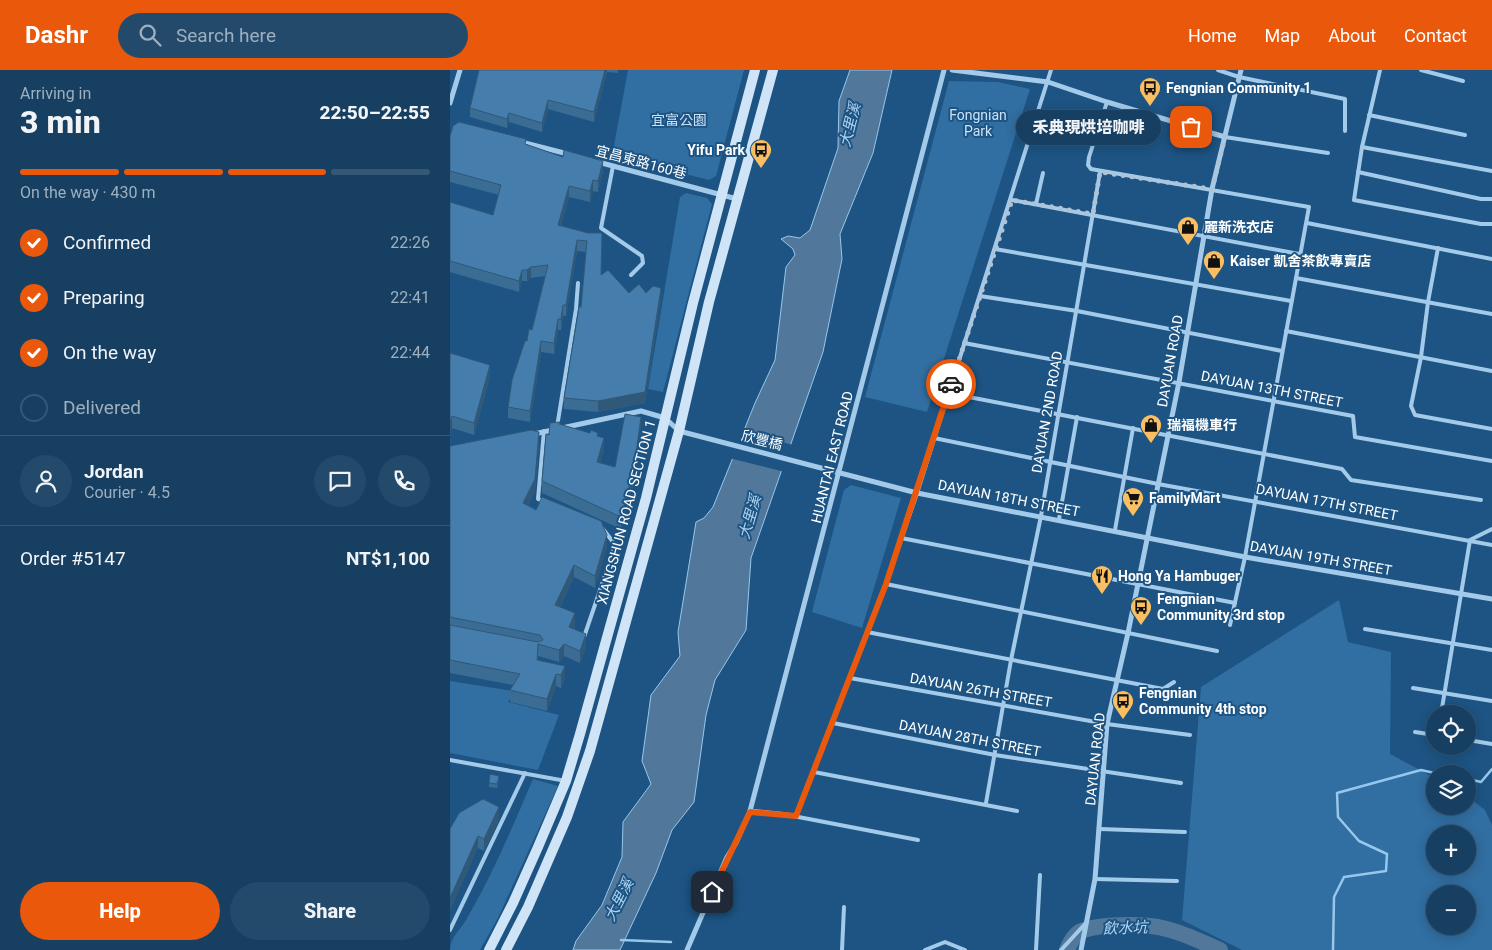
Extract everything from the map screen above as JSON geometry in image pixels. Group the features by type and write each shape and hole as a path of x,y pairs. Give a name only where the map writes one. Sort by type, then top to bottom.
{"street":[{"path":"450,104 460,70"},
{"name":"XIANGSHUN ROAD SECTION 1","path":"489,950 513,903 566,780 643,507 693,303 755,70"},
{"name":"XIANGSHUN ROAD SECTION 1","path":"506,950 540,881 580,784 679,431 698,344 773,70"},
{"name":"HUANTAI EAST ROAD","path":"687,950 727,857 736,843 750,812 944,70"},
{"path":"952,70 1002,72 1048,82 1107,102 1225,137"},
{"name":"DAYUAN ROAD","path":"1081,950 1096,879 1107,724 1128,633 1179,382 1194,285 1212,189 1241,70"},
{"name":"宜昌東路160巷","path":"517,141 575,156"},
{"name":"宜昌東路160巷","path":"594,161 738,199"},
{"path":"525,435 641,411 665,418 679,431"},
{"name":"欣豐橋","path":"679,431 839,472"},
{"name":"DAYUAN 18TH STREET","path":"839,472 917,492 1147,537"},
{"name":"DAYUAN 19TH STREET","path":"1147,537 1245,557 1492,599"},
{"path":"750,812 788,815"}],"lane":[{"path":"796,816 886,584 1012,200 1051,70"},
{"path":"1218,70 1239,77 1345,99 1345,131"},
{"path":"1380,70 1362,147 1354,200 1481,224 1492,224"},
{"path":"1421,70 1463,81"},
{"path":"1107,102 1088,165 1100,172 1212,189 1308,207 1307,223 1299,254 1245,557 1230,625"},
{"path":"1369,115 1465,135"},
{"path":"1225,137 1328,153"},
{"path":"1362,147 1492,171"},
{"path":"613,166 601,228 642,256 643,263 631,275"},
{"name":"DAYUAN 2ND ROAD","path":"986,803 1011,660 1041,516 1100,172"},
{"path":"1358,172 1481,199 1492,199"},
{"path":"1036,204 1043,173"},
{"path":"1012,200 1299,254"},
{"path":"1307,223 1492,259"},
{"path":"1438,248 1428,302 1421,357 1411,406 1416,415 1492,429"},
{"path":"995,249 1291,301"},
{"path":"1296,278 1492,314"},
{"path":"556,429 576,308 578,283"},
{"path":"980,296 1077,311 1186,334 1282,351"},
{"path":"1286,331 1492,371"},
{"name":"DAYUAN 13TH STREET","path":"964,343 1353,416 1356,437 1492,460"},
{"path":"948,392 1263,452 1342,469 1351,480 1481,500"},
{"path":"1059,519 1077,417"},
{"path":"1115,530 1133,428"},
{"path":"544,431 538,499 554,506"},
{"name":"DAYUAN 17TH STREET","path":"934,438 1158,484 1492,544"},
{"path":"582,641 613,552 613,542 607,534 594,525"},
{"path":"1443,705 1470,540 1492,528"},
{"path":"901,538 1235,603"},
{"path":"886,584 1021,613 1217,651"},
{"path":"1364,629 1492,650"},
{"path":"868,632 1011,660 1118,678 1163,689 1174,682"},
{"name":"DAYUAN 26TH STREET","path":"850,678 1107,724 1190,735"},
{"path":"1413,688 1492,701"},
{"name":"DAYUAN 28TH STREET","path":"833,723 995,755 1103,773 1181,783"},
{"path":"1415,732 1426,734"},
{"path":"1476,741 1492,744"},
{"path":"450,760 566,780"},
{"path":"814,772 986,803 1017,811"},
{"path":"450,930 525,773"},
{"path":"788,815 918,840"},
{"path":"1100,829 1185,832"},
{"path":"1036,950 1040,875"},
{"path":"1096,879 1177,881"},
{"path":"842,950 844,907"},
{"path":"1061,950 1086,923"},
{"path":"942,949 945,942"},
{"path":"925,950 945,942 965,950"}],"green space":[{"name":"宜富公園","path":"628,70 744,70 716,176 709,180 612,156"},
{"name":"Fongnian Park","path":"949,81 998,82 1030,89 927,412 865,397"},
{"path":"686,193 707,198 712,204 663,392 648,389 680,197"},
{"path":"851,485 901,498 862,628 812,612 844,490"},
{"path":"1339,600 1348,642 1391,652 1390,754 1426,773 1426,815 1476,815 1476,803 1485,810 1492,825 1492,950 1242,950 1182,920 1201,687"},
{"path":"450,681 514,691 508,702 559,715 538,770 450,753"},
{"path":"533,779 558,786 498,918 480,950 450,950 453,938 476,903 510,833"}],"water":[{"name":"大里溪","path":"850,70 892,70 873,153 840,234 842,259 823,352 751,558 746,630 715,680 706,715 694,802 672,830 656,873 620,950 573,950 576,941 602,905 622,857 623,822 651,784 642,761 651,695 680,656 678,632 696,522 704,518 713,507 755,403 775,360 786,267 795,255 793,249 781,239 788,236 800,238 810,230 838,148 839,101"}],"pier":[{"path":"740,431 793,445 785,472 729,458"}],"building":[{"path":"479,70 605,70 594,112 548,100 542,123 509,113 507,119 470,108"},
{"path":"459,122 526,139 525,144 563,157 564,150 603,161 598,181 593,180 590,191 569,186 558,225 588,233 602,233 601,275 608,270 629,293 639,284 646,293 653,286 661,288 645,392 598,401 564,398 579,307 581,307 587,241 577,240 566,305 563,305 561,319 558,319 554,343 541,341 530,411 508,407 512,380 525,341 527,341 529,329 532,330 548,265 522,270 519,281 450,261 450,202 493,215 501,185 450,171 450,136 453,126"},
{"path":"450,353 490,365 474,423 452,416 450,422"},
{"path":"625,414 641,417 634,469 621,517 542,481 546,434 549,435 550,423 560,422 559,424 590,433 591,430 598,433 597,436 604,438 597,462 615,467"},
{"path":"531,430 539,432 535,479 523,503 536,510 542,497 601,521 607,535 595,576 574,565 555,605 575,613 569,627 586,634 580,651 564,644 559,650 538,644 537,660 565,666 561,675 556,674 547,699 510,690 520,674 450,660 450,625 538,642 543,640 540,635 450,617 450,446"},
{"path":"490,774 499,776 497,784 489,783"},
{"path":"483,799 499,807 484,839 478,836 450,898 450,829 459,813"}],"waterway":[{"path":"1476,781 1481,782 1492,769"},
{"path":"1333,950 1334,897 1344,877 1386,871 1387,854 1359,841 1338,817 1337,793 1421,770 1426,771"},
{"name":"飲水坑","path":"1067,950 1073,938 1081,931 1091,928 1131,925 1166,929 1220,950"},
{"path":"621,940 671,942"}],"way so far":[{"path":"951,384 1012,200 1093,214 1100,172 1212,189 1225,137 1191,127"}],"place":[{"name":"Fengnian Community 1","path":"1150,107"},
{"name":"禾典現烘培咖啡","path":"1191,127"},
{"name":"Yifu Park","path":"761,169"},
{"name":"麗新洗衣店","path":"1188,246"},
{"name":"Kaiser 凱舍茶飲專賣店","path":"1214,280"},
{"name":"瑞福機車行","path":"1151,444"},
{"name":"FamilyMart","path":"1133,517"},
{"name":"Hong Ya Hambuger","path":"1102,595"},
{"name":"Fengnian Community 3rd stop","path":"1141,626"},
{"name":"Fengnian Community 4th stop","path":"1123,720"}],"route":[{"path":"712,892 750,812 796,816 886,584 951,384"}]}
